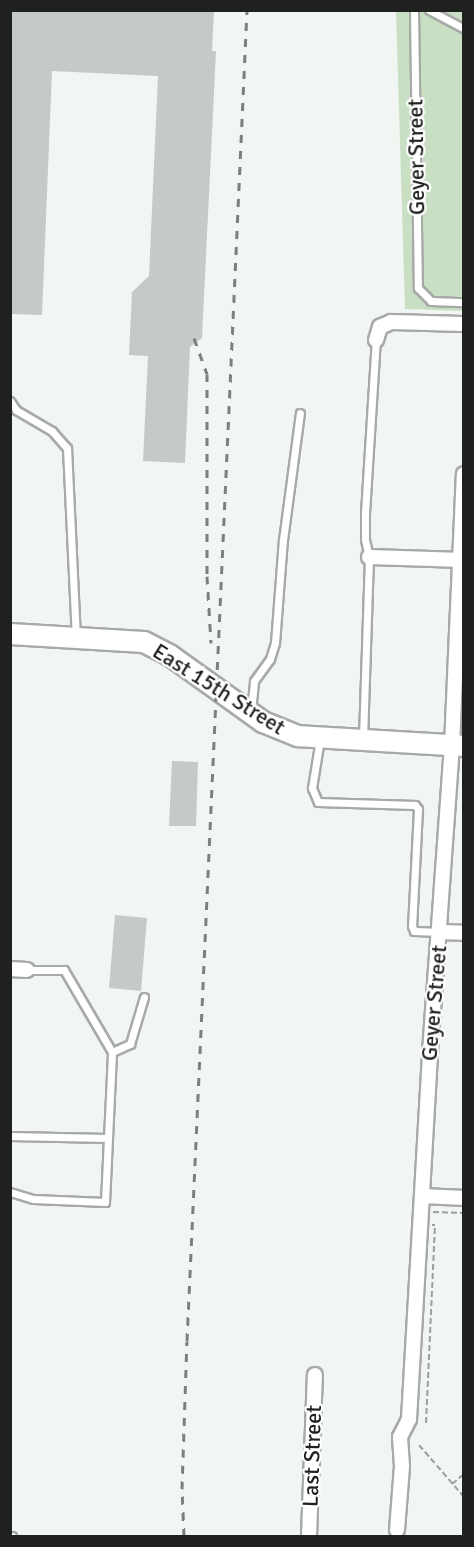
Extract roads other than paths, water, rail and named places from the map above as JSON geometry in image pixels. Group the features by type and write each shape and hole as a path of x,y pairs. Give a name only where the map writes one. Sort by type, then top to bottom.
{"street":[{"path":"376,340 380,327 391,322 464,324"},
{"name":"Geyer Street","path":"400,1533 402,1466 400,1437 409,1419 430,1052 458,746 464,474"},
{"path":"369,557 461,560"},
{"name":"East 15th Street","path":"10,634 144,642 171,656 278,730 320,738 458,746"},
{"path":"440,932 464,933"},
{"path":"10,969 27,970"},
{"path":"423,1196 464,1198"},
{"name":"Last Street","path":"309,1536 315,1375"}],"lane":[{"name":"Geyer Street","path":"414,10 418,288 427,299 464,303"},
{"path":"429,10 464,29"},
{"path":"362,741 369,557 365,539 365,513 376,340"},
{"path":"10,401 16,410 52,431 67,448 76,637"},
{"path":"251,713 254,681 270,659 275,643 283,540 300,413"},
{"path":"320,738 312,788 318,802 415,805 418,808 412,926 414,931 440,932"},
{"path":"10,1192 33,1199 105,1202 112,1052 64,970 27,970"},
{"path":"112,1052 130,1044 144,997"},
{"path":"10,1136 108,1138"}],"railway":[{"path":"184,1536 182,1489 187,1341 247,10"},
{"path":"194,338 207,374 207,576 211,643"}]}
